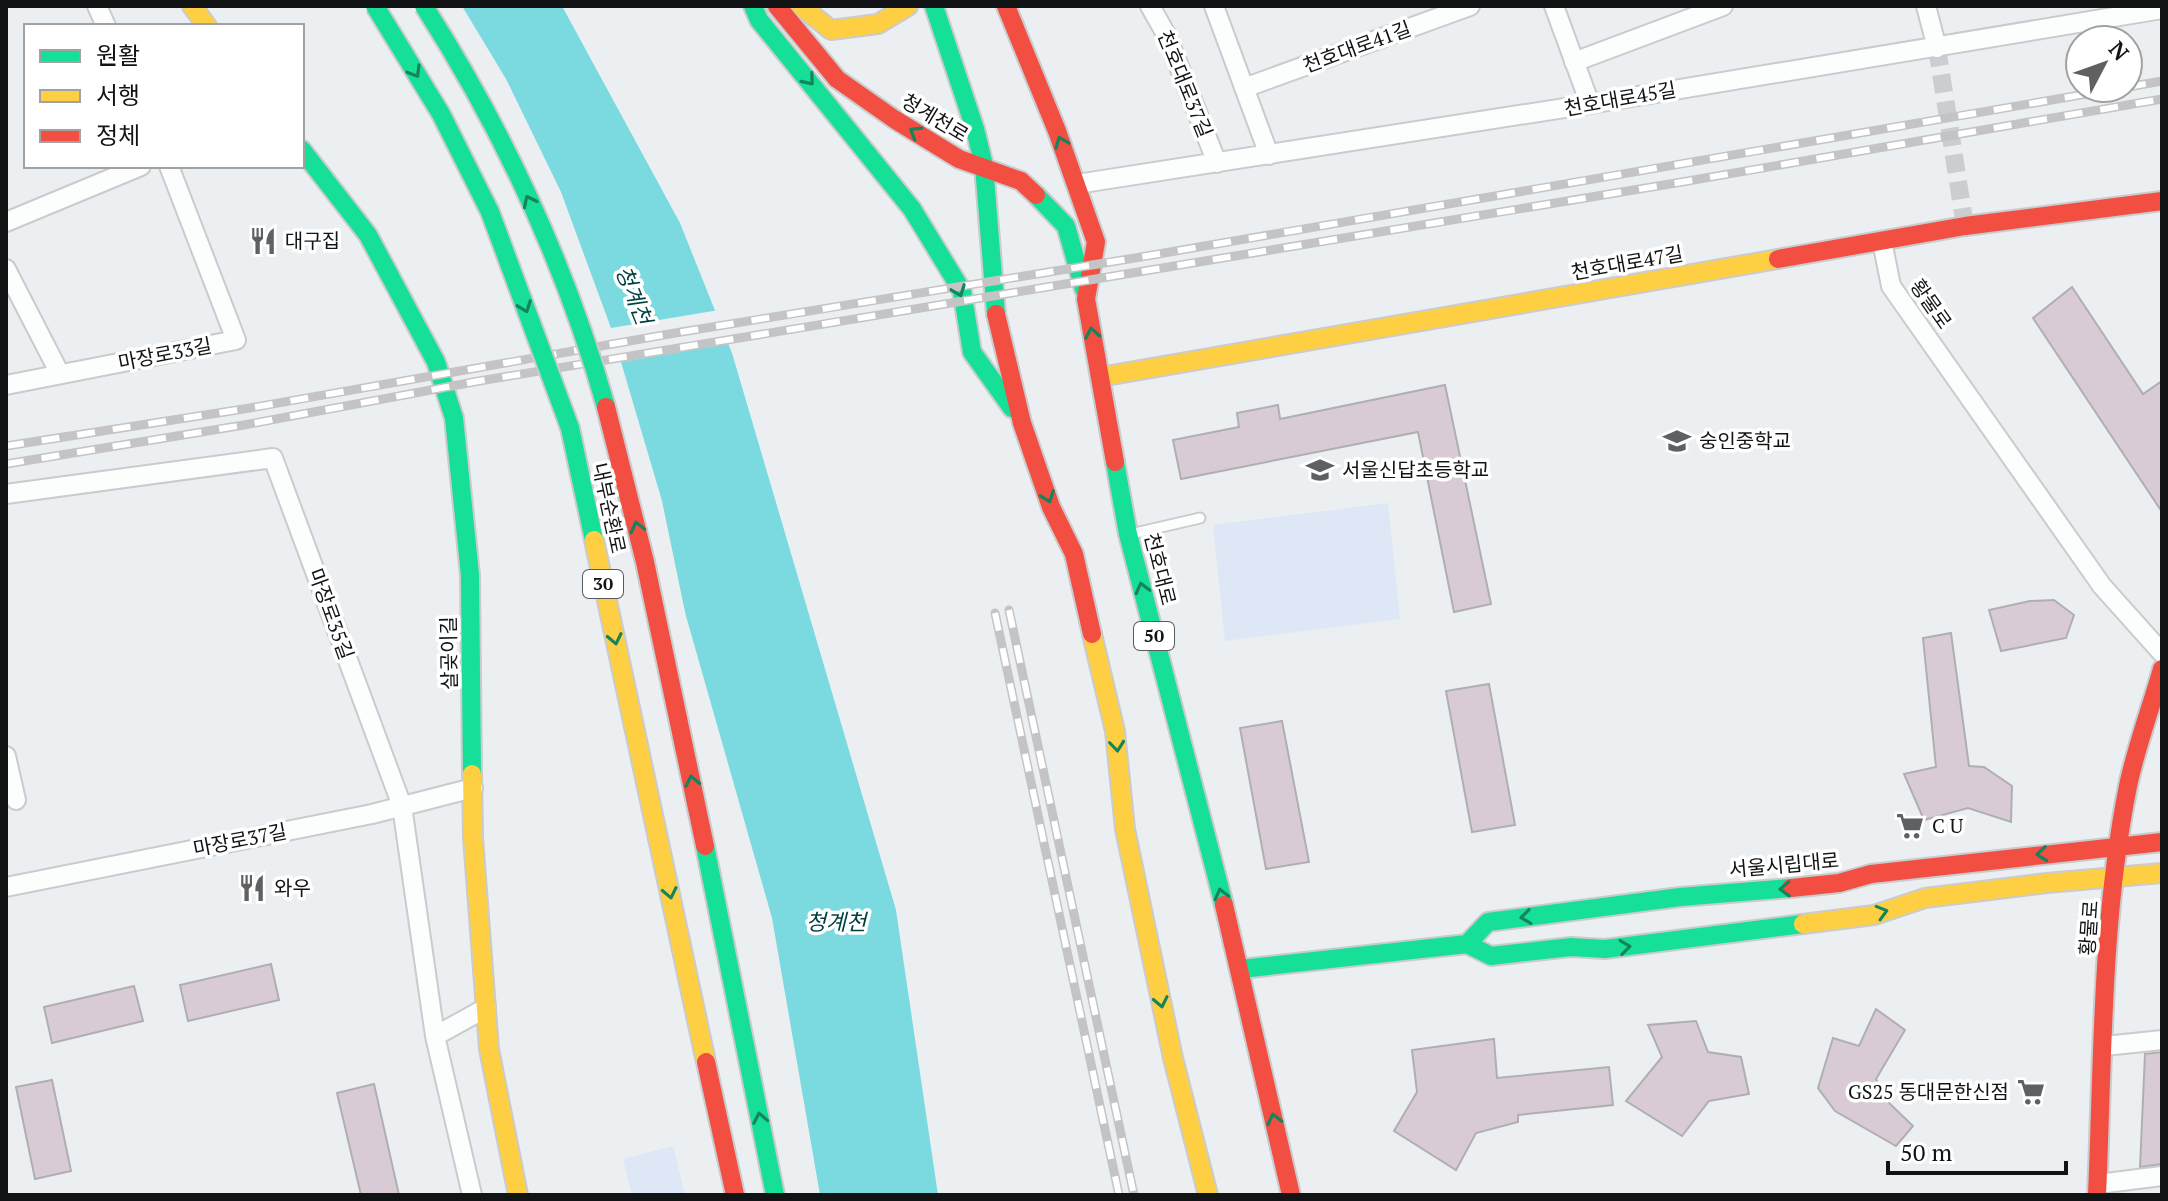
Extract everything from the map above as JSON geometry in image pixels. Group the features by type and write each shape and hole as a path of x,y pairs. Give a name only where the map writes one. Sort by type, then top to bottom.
{"main road":[{"path":"192,6 206,24"},
{"name":"내부순환로","path":"375,6 441,114 490,212 570,428 735,1195"},
{"name":"내부순환로","path":"424,6 471,84 541,226 569,290 605,403 634,513 676,703 775,1195"},
{"path":"753,6 759,20 912,209 962,291 972,352 1022,423"},
{"name":"청계천로","path":"777,6 837,79 959,159 1021,181 1066,226 1086,299"},
{"path":"801,6 831,30 878,24 908,6"},
{"path":"934,6 975,129 984,166 997,320 1022,423 1051,507 1074,554 1115,731 1125,829 1177,1073 1208,1195"},
{"name":"천호대로","path":"1006,6 1077,184 1096,242 1086,299 1128,534 1241,969 1291,1195"},
{"name":"살곶이길","path":"304,153 368,235 436,362 454,418 470,575 473,838 489,1049 518,1195"},
{"name":"천호대로47길","path":"1100,377 1965,226 2162,201"},
{"name":"황물로","path":"2098,1190 2109,937 2115,877 2128,785 2162,669"},
{"name":"서울시립대로","path":"1467,944 1488,922 1746,890 1790,890 1848,883 1871,874 2162,842"},
{"path":"1241,969 1467,944 1491,956 1571,947 1605,949 1874,915 1925,898 2162,873"}],"street":[{"name":"천호대로37길","path":"1150,6 1167,36 1217,163"},
{"path":"1214,6 1269,155"},
{"name":"천호대로41길","path":"1244,88 1470,6"},
{"path":"1554,6 1590,104"},
{"path":"1574,62 1723,6"},
{"path":"1926,6 1937,48"},
{"name":"천호대로45길","path":"1077,184 1590,104 2162,9"},
{"path":"6,222 136,168"},
{"name":"마장로33길","path":"6,385 236,340 170,168"},
{"name":"황물로","path":"1882,241 1891,286 2102,586 2162,653"},
{"path":"6,269 60,374"},
{"name":"마장로35길","path":"6,494 273,458 402,806 435,1036 472,1195"},
{"path":"6,756 16,800"},
{"name":"마장로37길","path":"6,887 402,806 473,788"},
{"path":"435,1036 486,1008"},
{"path":"2105,1046 2162,1040"},
{"path":"2098,1190 2162,1176"}],"lane":[{"path":"1128,534 1200,518"}],"shaded area":[{"path":"1388,503 1400,619 1225,641 1213,525"},
{"path":"673,1146 685,1195 632,1195 623,1159"}],"water":[{"name":"청계천","path":"452,6 562,6 680,223 732,353 896,910 938,1195 820,1195 772,918 604,328"}],"pier":[{"path":"448,6 462,6 506,79 561,192 611,328 719,310 732,343 621,362 662,501 697,670 600,330"}],"building":[{"path":"2072,287 2143,394 2162,381 2162,512 2033,318"},
{"path":"1445,385 1491,604 1454,612 1418,432 1181,479 1173,440 1239,427 1237,413 1278,405 1280,419"},
{"path":"2054,600 2074,615 2066,638 2001,651 1989,610 2030,601"},
{"path":"1951,633 1969,766 1984,767 2012,786 2011,822 1968,808 1924,820 1904,774 1936,767 1923,638"},
{"path":"1489,684 1515,825 1472,832 1446,691"},
{"path":"1282,721 1309,862 1266,869 1240,728"},
{"path":"271,964 279,1000 188,1021 180,985"},
{"path":"134,986 143,1021 52,1043 44,1007"},
{"path":"1876,1009 1905,1030 1876,1079 1886,1100 1913,1126 1896,1146 1835,1111 1818,1088 1833,1038 1859,1046"},
{"path":"1696,1021 1708,1052 1741,1057 1749,1094 1709,1101 1682,1136 1626,1101 1662,1057 1648,1025"},
{"path":"1494,1039 1497,1078 1609,1067 1613,1105 1518,1115 1518,1122 1476,1133 1456,1170 1394,1131 1417,1092 1412,1050"},
{"path":"2162,1052 2162,1164 2140,1167 2145,1054"},
{"path":"52,1080 71,1171 35,1179 16,1087"},
{"path":"374,1084 399,1195 361,1195 337,1093"}],"tunnel":[{"path":"1937,48 1965,226"}],"railway":[{"path":"2144,84 2162,81"},
{"path":"6,446 250,408 2064,98"},
{"path":"6,464 244,425 479,381 1682,182 2162,99"},
{"path":"1009,610 1134,1195"},
{"path":"995,613 1119,1195"}],"traffic: fast":[{"path":"375,6 441,114 490,212 570,428 594,540"},
{"path":"424,6 480,101 530,200 572,302 606,407"},
{"path":"753,6 759,20 912,209 962,291 972,352 1012,408"},
{"path":"934,6 975,129 984,166 996,314"},
{"path":"304,153 368,235 436,362 454,418 470,575 472,774"},
{"path":"1036,195 1066,226 1084,289"},
{"path":"1115,462 1128,534 1224,905"},
{"path":"705,846 775,1195"},
{"path":"1467,944 1488,922 1680,897 1791,888"},
{"path":"1241,969 1467,944 1491,956 1571,947 1605,949 1803,924"}],"traffic: slow":[{"path":"192,6 206,24"},
{"path":"801,6 831,30 878,24 908,6"},
{"path":"1100,377 1778,259"},
{"path":"594,540 706,1062"},
{"path":"1092,634 1115,731 1125,829 1173,1058 1208,1195"},
{"path":"472,774 473,838 489,1049 518,1195"},
{"path":"1803,924 1874,915 1925,898 2162,873"}],"traffic: jam":[{"path":"777,6 837,79 959,159 1021,181 1036,195"},
{"path":"1006,6 1057,131 1096,242 1086,299 1115,462"},
{"path":"1778,259 1965,226 2162,201"},
{"path":"996,314 1022,423 1051,507 1074,554 1092,634"},
{"path":"606,407 645,562 705,846"},
{"path":"2097,1195 2108,939 2119,837 2139,742 2162,669"},
{"path":"1791,888 1839,883 1871,874 2162,842"},
{"path":"1224,905 1291,1195"},
{"path":"706,1062 735,1195"}],"place":[{"name":"대구집","path":"263,241"},
{"name":"숭인중학교","path":"1677,441"},
{"name":"서울신답초등학교","path":"1320,470"},
{"name":"C U","path":"1910,826"},
{"name":"와우","path":"252,888"},
{"name":"GS25 동대문한신점","path":"2031,1092"}]}
